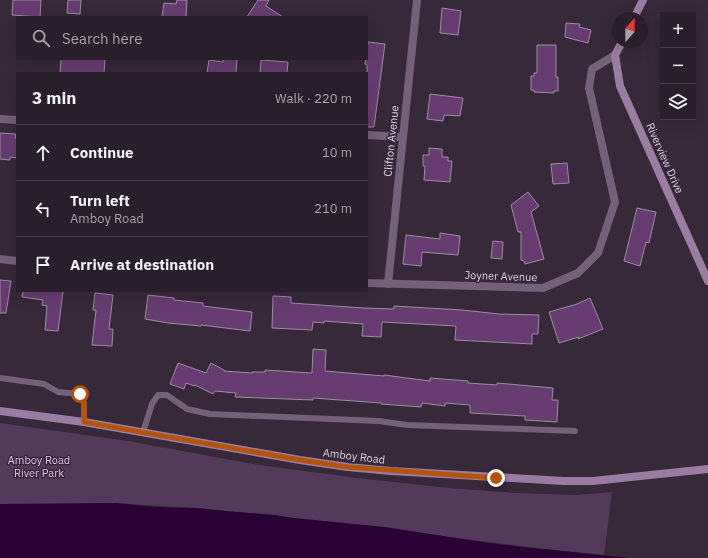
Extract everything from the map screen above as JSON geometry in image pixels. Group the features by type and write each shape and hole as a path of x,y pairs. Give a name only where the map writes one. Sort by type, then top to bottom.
{"main road":[{"path":"637,12 643,0"},
{"path":"615,55 619,48"},
{"name":"Riverview Drive","path":"615,55 620,86 708,281"},
{"name":"Amboy Road","path":"0,411 84,422 300,460 348,467 413,473 528,480 586,481 708,469"}],"street":[{"name":"Clifton Avenue","path":"388,284 417,0"},
{"name":"Joyner Avenue","path":"368,283 543,288 578,273 598,253 615,202 589,88 592,69 615,55"},
{"path":"0,119 16,120"},
{"path":"368,135 402,137"},
{"path":"0,259 16,261"}],"lane":[{"path":"0,378 44,384 58,392 80,394 84,403 84,422"},
{"path":"144,432 152,404 158,394 167,395 187,409 210,414 379,421 407,426 575,431"}],"green space":[{"name":"Amboy Road River Park","path":"0,423 128,441 253,464 357,478 449,488 515,493 577,495 612,492 604,555 535,548 315,520 208,509 115,503 0,505"}],"shaded area":[{"path":"115,503 275,515 385,527 488,543 629,558 0,558 0,504"}],"building":[{"path":"13,0 41,0 40,16 12,15"},
{"path":"68,0 81,0 80,14 67,13"},
{"path":"177,0 187,0 186,16 162,16 164,3 176,4"},
{"path":"258,0 269,0 266,6 281,16 248,16"},
{"path":"442,8 461,11 458,35 440,33"},
{"path":"566,23 580,24 579,27 591,30 588,43 565,37"},
{"path":"368,42 385,44 374,127 368,127 368,72 367,65 365,64 366,60 368,60"},
{"path":"537,45 556,45 556,77 558,77 558,91 554,91 554,93 534,92 534,90 531,90 531,76 534,76 534,73 537,73"},
{"path":"61,60 105,60 104,72 60,72"},
{"path":"209,60 223,62 223,60 237,60 236,72 207,72"},
{"path":"261,60 288,62 287,72 260,72"},
{"path":"430,94 463,98 460,116 444,115 443,121 427,119"},
{"path":"0,133 16,134 16,158 10,157 10,160 0,159"},
{"path":"429,148 442,149 442,157 448,157 448,161 452,161 450,182 424,180 425,166 423,166 423,155 429,155"},
{"path":"567,163 569,183 553,184 551,164"},
{"path":"528,192 539,206 531,212 544,259 525,264 524,261 521,260 521,232 518,232 511,205"},
{"path":"637,208 656,212 649,243 646,242 640,266 624,261"},
{"path":"440,233 460,236 458,255 422,252 421,266 403,264 406,235 440,239"},
{"path":"493,241 503,242 502,259 491,258"},
{"path":"0,280 11,281 6,313 0,313"},
{"path":"23,292 63,292 58,331 45,330 47,306 42,305 43,300 22,297"},
{"path":"95,293 113,295 109,329 113,329 112,346 92,345 96,310 93,310"},
{"path":"148,295 174,298 174,300 203,303 203,306 252,312 250,331 201,325 168,323 145,319"},
{"path":"273,296 291,297 291,303 394,309 394,306 499,314 539,315 538,334 532,334 532,344 455,340 456,326 382,322 381,337 362,336 363,324 324,321 324,323 313,322 312,330 272,328"},
{"path":"590,298 603,329 578,339 579,337 559,343 549,312 577,304"},
{"path":"313,349 326,350 325,371 384,375 430,381 430,378 468,381 468,383 497,385 497,383 553,388 552,400 558,400 557,422 525,420 525,416 470,413 470,405 445,403 445,406 422,403 421,407 313,398 313,400 235,397 236,393 215,391 213,394 195,385 186,383 184,389 170,384 178,363 206,373 211,363 224,371 252,373 265,372 265,370 312,373"}],"route":[{"path":"80,394 84,403 84,422 348,467 496,478"}]}
